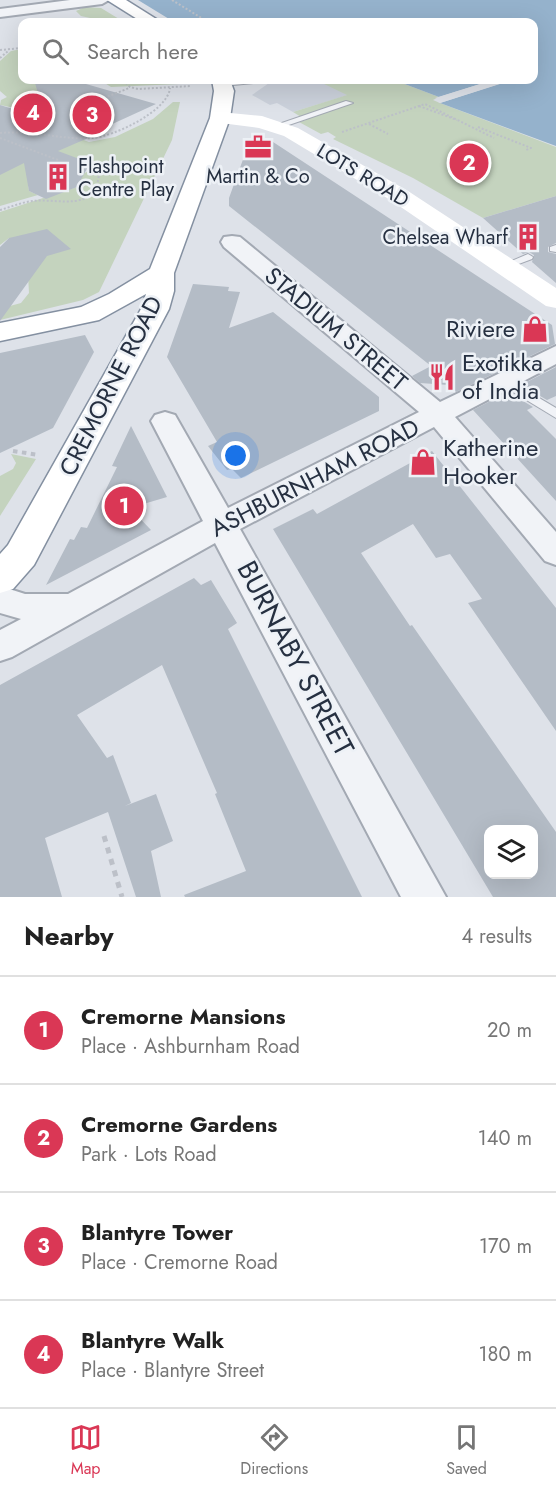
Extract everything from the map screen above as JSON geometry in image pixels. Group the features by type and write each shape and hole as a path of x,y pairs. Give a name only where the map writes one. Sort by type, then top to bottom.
{"main road":[{"path":"115,0 146,18"},
{"name":"CREMORNE ROAD","path":"0,579 21,555 82,445 132,346 148,324 155,309 161,291 161,273 220,118 222,84"},
{"name":"LOTS ROAD","path":"220,118 277,126 310,142 400,196 556,300"},
{"path":"0,332 89,314 119,300 161,273"},
{"path":"89,314 105,315 116,321 125,329 132,346"}],"street":[{"path":"0,13 102,0"},
{"name":"STADIUM STREET","path":"232,242 438,414 556,553"},
{"name":"ASHBURNHAM ROAD","path":"0,647 223,524 556,354"},
{"name":"BURNABY STREET","path":"165,421 424,897"},
{"name":"ASHBURNHAM ROAD","path":"0,599 14,606 42,609 76,606"}],"lane":[{"path":"277,126 349,103"},
{"path":"505,266 528,257"},
{"path":"504,381 556,414"}],"path":[{"path":"172,1 200,18"},
{"path":"0,50 18,49"},
{"path":"0,58 8,51"},
{"path":"127,84 130,87"},
{"path":"104,98 130,87 191,86"},
{"path":"0,133 17,130 94,138 157,108 166,101 170,87"},
{"path":"310,142 418,106 531,148 526,150"},
{"path":"464,122 464,125 494,138"},
{"path":"368,124 388,134"},
{"path":"0,138 58,160"},
{"path":"0,210 31,202 78,202 89,196 100,180 99,174 90,170"},
{"path":"13,451 42,456"},
{"path":"104,836 123,897"}],"shaded area":[{"path":"268,84 335,84 348,95 293,112 277,103 270,105 252,95"}],"green space":[{"path":"85,7 101,8 117,18 90,18 81,16 76,11"},
{"path":"18,50 18,84 68,84 41,104 37,102 15,108 0,105 1,100 7,97 0,91 0,61 11,51"},
{"path":"106,84 180,84 111,87"},
{"path":"324,84 405,84 439,97 433,100 440,103 556,147 556,196 483,218 413,178 333,139 336,137 328,132 321,134 299,122 306,120 293,112 347,95"},
{"path":"173,102 180,102 172,140 99,292 83,300 0,320 10,306 21,303 29,293 26,238 9,238 0,245 0,212 77,187 80,175 98,167 19,141 73,136 89,142 115,137 153,119"},
{"path":"0,142 49,160 28,183 29,191 38,195 0,206"},
{"path":"11,454 36,459 0,516 0,476 13,469 16,463"}],"water":[{"path":"138,0 556,0 556,146 440,103 499,84 538,84 538,18 167,18"},
{"path":"405,84 480,84 439,97"}],"pier":[{"path":"480,84 489,84 440,100 435,98"},
{"path":"489,84 500,84 440,103 438,102"}],"building":[{"path":"35,84 86,84 156,104 108,126 109,129 58,151 90,163 77,187 46,199 29,191 24,163 0,175 0,105 46,119"},
{"path":"270,140 552,325 555,344 456,392 449,385 420,383 412,376 431,366 229,206 229,198 249,143"},
{"name":"Chelsea Wharf","path":"556,196 556,243 548,247 548,252 556,254 556,283 532,262 534,255 529,252 523,254 483,218"},
{"path":"47,229 71,249 47,256 0,321 0,247 9,238"},
{"path":"193,284 229,287 228,291 240,292 229,328 273,312 379,397 379,411 241,478 232,469 227,470 208,446 217,442 167,357"},
{"path":"85,335 94,352 53,428 0,453 0,353"},
{"path":"556,367 556,396 547,400 521,385"},
{"path":"508,392 533,407 527,410 556,439 556,501 473,410"},
{"path":"131,426 167,497 130,508 151,530 46,585 70,539 74,540 81,527 87,528 117,467 112,466"},
{"path":"432,451 556,608 556,731 468,603 482,599 450,554 436,558 413,524 361,553 556,832 556,897 493,897 273,529 313,509 317,514"},
{"path":"194,578 201,585 211,580 237,623 228,629 362,897 185,897 184,895 246,871 215,794 217,793 162,665 77,715 107,758 113,755 131,803 125,806 156,794 173,841 151,851 161,897 136,897 108,812 45,838 62,897 0,897 0,685"}],"place":[{"name":"Blantyre Walk","path":"33,113"},
{"name":"Blantyre Tower","path":"92,115"},
{"name":"Martin & Co","path":"258,147"},
{"name":"Cremorne Gardens","path":"469,163"},
{"name":"Flashpoint Centre Play","path":"58,177"},
{"name":"Chelsea Wharf","path":"528,237"},
{"name":"Riviere","path":"535,329"},
{"name":"Exotikka of India","path":"442,377"},
{"name":"Katherine Hooker","path":"423,462"},
{"name":"Cremorne Mansions","path":"124,506"}]}
